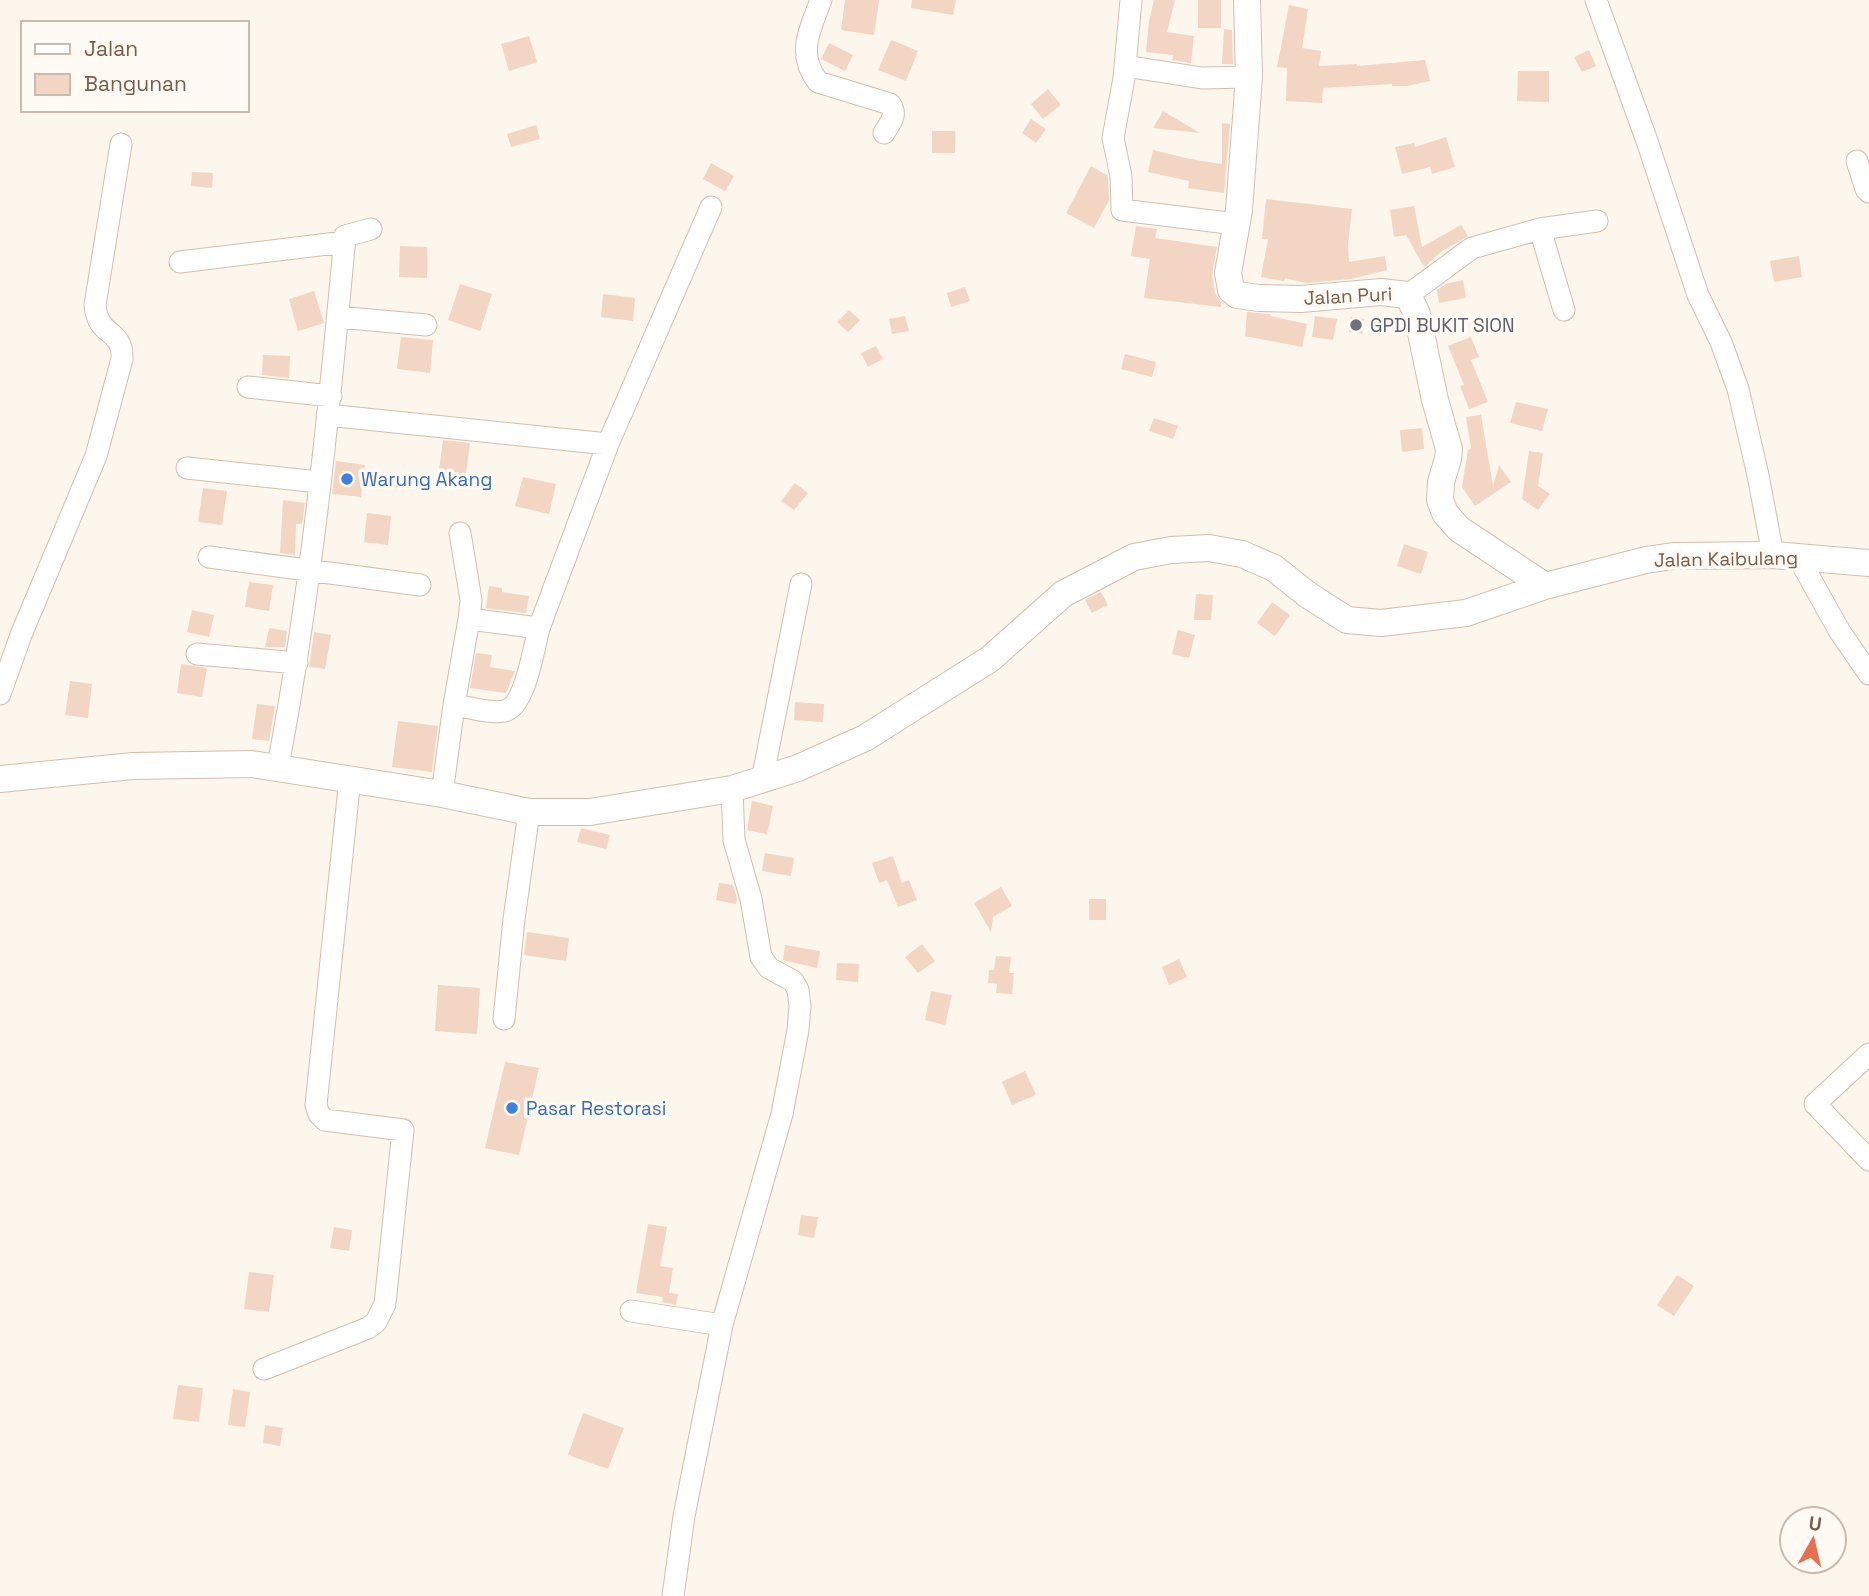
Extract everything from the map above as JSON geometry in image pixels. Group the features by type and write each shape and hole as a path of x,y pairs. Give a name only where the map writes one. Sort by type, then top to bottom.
{"street":[{"path":"821,0 807,38 808,66 818,82 890,104 895,116 884,133"},
{"path":"1130,0 1125,66 1113,138 1121,176 1122,210 1236,224"},
{"name":"Jalan Puri","path":"1247,0 1249,77 1228,283 1237,295 1301,299 1381,292 1408,295 1417,314 1435,400 1449,449 1441,482 1440,500 1445,513 1459,529 1545,586"},
{"path":"1596,0 1647,141 1698,295 1721,342 1738,389 1758,475 1786,556 1869,674"},
{"path":"1125,66 1202,78 1249,77"},
{"path":"0,694 21,635 96,456 122,359 119,340 102,328 96,319 95,305 121,144"},
{"path":"1857,161 1869,192"},
{"path":"454,705 504,711 515,706 523,691 539,628 608,444 710,207"},
{"path":"1408,295 1472,248 1540,229 1597,221"},
{"path":"278,766 297,663 309,571 329,406 345,236 370,229"},
{"path":"1540,229 1564,310"},
{"path":"180,262 345,242"},
{"path":"338,317 426,325"},
{"path":"248,387 329,406 608,444"},
{"path":"187,468 319,482"},
{"path":"442,794 471,600 460,533"},
{"name":"Jalan Kaibulang","path":"0,779 133,766 252,764 350,778 529,812 590,812 732,789 810,763 865,738 990,659 1063,594 1134,557 1171,550 1209,548 1242,554 1274,568 1308,595 1347,620 1361,623 1417,620 1466,613 1545,586 1646,560 1673,556 1786,556 1869,563"},
{"path":"209,557 420,585"},
{"path":"762,780 801,584"},
{"path":"468,619 539,628"},
{"path":"197,654 297,663"},
{"path":"264,1369 368,1328 376,1322 385,1304 403,1130 325,1120 316,1105 350,778"},
{"path":"673,1596 686,1502 722,1325 782,1114 800,1006 798,990 793,981 769,968 761,957 751,899 734,840 732,789"},
{"path":"504,1018 529,812"},
{"path":"1869,1054 1815,1104 1869,1160"},
{"path":"631,1311 722,1325"}],"building":[{"path":"845,0 879,0 874,35 841,30"},
{"path":"912,0 956,0 953,15 911,8"},
{"path":"1154,0 1175,0 1167,32 1194,36 1191,63 1172,60 1173,55 1146,52"},
{"path":"1198,0 1221,0 1221,28 1198,28"},
{"path":"1289,5 1308,9 1302,48 1321,51 1319,66 1357,66 1425,60 1430,81 1407,86 1392,84 1323,88 1322,103 1286,101 1287,68 1277,67"},
{"path":"1224,29 1232,30 1233,64 1222,64"},
{"path":"529,36 537,62 509,71 501,44"},
{"path":"891,40 918,51 906,81 878,70"},
{"path":"829,43 853,55 845,71 821,59"},
{"path":"1589,50 1596,66 1582,72 1574,57"},
{"path":"1518,71 1549,71 1549,102 1517,101"},
{"path":"1048,89 1061,105 1043,119 1031,104"},
{"path":"1163,111 1200,133 1153,128"},
{"path":"1031,119 1046,129 1036,143 1022,133"},
{"path":"1222,123 1230,124 1224,193 1188,188 1189,181 1148,172 1153,150 1222,164"},
{"path":"536,125 540,139 511,147 507,134"},
{"path":"932,131 955,131 955,153 932,153"},
{"path":"1446,137 1455,167 1432,174 1430,167 1402,174 1395,147 1414,143 1415,147"},
{"path":"711,163 734,176 725,191 703,179"},
{"path":"1091,166 1108,178 1109,200 1094,228 1066,213"},
{"path":"192,172 213,173 212,188 191,186"},
{"path":"1266,199 1352,209 1349,262 1385,256 1387,270 1351,279 1306,283 1285,278 1284,281 1261,277 1268,239 1262,239"},
{"path":"1414,206 1422,247 1461,225 1468,236 1442,251 1424,267 1406,235 1394,237 1390,210"},
{"path":"1136,226 1157,229 1155,238 1217,247 1212,275 1221,307 1144,298 1150,259 1131,256"},
{"path":"400,246 427,247 427,278 399,277"},
{"path":"1799,256 1802,277 1774,282 1770,261"},
{"path":"1463,280 1466,298 1439,303 1437,290 1446,284"},
{"path":"460,284 492,294 480,331 448,320"},
{"path":"965,287 970,301 951,307 947,293"},
{"path":"314,291 324,323 298,331 289,299"},
{"path":"603,294 635,298 633,321 601,317"},
{"path":"849,310 860,320 848,332 837,322"},
{"path":"1247,312 1270,314 1307,324 1302,347 1245,336"},
{"path":"905,316 909,331 892,334 889,319"},
{"path":"1315,316 1337,319 1333,340 1312,337"},
{"name":"GPDI BUKIT SION","path":"1351,317 1364,319 1362,334 1349,332"},
{"path":"401,337 433,340 430,373 397,369"},
{"path":"1471,337 1479,357 1471,360 1488,402 1469,409 1460,386 1464,385 1448,346"},
{"path":"876,346 883,359 868,367 861,353"},
{"path":"1125,354 1156,362 1152,377 1121,369"},
{"path":"263,355 290,356 289,378 262,375"},
{"path":"1516,402 1548,409 1542,431 1510,423"},
{"path":"1481,415 1493,486 1499,465 1511,482 1475,506 1462,487 1468,450 1471,448 1466,417"},
{"path":"1154,418 1178,426 1173,439 1149,431"},
{"path":"1422,428 1424,449 1402,452 1400,430"},
{"path":"443,440 470,443 466,474 439,470"},
{"path":"1529,451 1543,453 1538,486 1550,494 1538,510 1522,499"},
{"name":"Warung Akang","path":"336,461 365,465 361,497 332,494"},
{"path":"523,477 556,484 549,514 515,506"},
{"path":"795,483 808,493 794,510 781,501"},
{"path":"203,488 227,491 222,525 198,522"},
{"path":"283,500 305,503 302,524 296,524 295,555 280,553"},
{"path":"367,513 391,516 388,545 364,542"},
{"path":"1404,544 1428,552 1421,574 1397,566"},
{"path":"249,582 273,585 269,611 245,607"},
{"path":"489,586 502,588 502,592 529,596 526,613 486,608"},
{"path":"1101,592 1108,605 1092,613 1085,600"},
{"path":"1196,594 1213,595 1211,620 1194,620"},
{"path":"1272,602 1290,615 1275,636 1257,623"},
{"path":"192,610 214,615 209,637 187,632"},
{"path":"269,628 287,631 285,647 265,647"},
{"path":"1178,630 1195,635 1189,658 1172,654"},
{"path":"314,632 331,635 325,669 309,667"},
{"path":"476,653 492,655 490,667 515,671 506,693 470,688"},
{"path":"181,664 207,668 202,697 177,693"},
{"path":"70,681 92,684 88,718 65,715"},
{"path":"795,702 824,704 823,722 794,720"},
{"path":"257,704 275,706 269,741 252,739"},
{"path":"398,721 438,726 432,772 392,767"},
{"path":"752,801 773,806 767,834 747,830"},
{"path":"581,828 610,835 606,849 577,842"},
{"path":"765,853 794,858 791,876 762,871"},
{"path":"893,856 902,883 909,880 917,900 898,907 887,880 879,883 872,863"},
{"path":"719,883 733,885 736,904 716,900"},
{"path":"1001,887 1012,906 993,917 991,932 974,903"},
{"path":"1089,899 1106,899 1106,920 1089,920"},
{"path":"527,932 569,938 566,961 524,955"},
{"path":"922,944 935,961 918,973 905,957"},
{"path":"785,945 820,951 817,968 783,960"},
{"path":"996,956 1011,957 1009,973 1014,973 1012,994 996,993 997,984 988,983 989,970 994,970"},
{"path":"1179,959 1187,977 1169,985 1162,967"},
{"path":"837,963 859,964 858,982 836,980"},
{"path":"438,985 480,988 477,1034 435,1031"},
{"path":"931,991 952,995 945,1025 925,1020"},
{"name":"Pasar Restorasi","path":"505,1062 539,1068 519,1155 485,1148"},
{"path":"1025,1071 1036,1095 1012,1105 1002,1082"},
{"path":"801,1215 818,1217 814,1238 798,1235"},
{"path":"648,1224 667,1227 660,1266 673,1268 669,1293 678,1294 676,1305 662,1302 663,1297 636,1293"},
{"path":"334,1227 352,1230 349,1251 330,1248"},
{"path":"249,1272 274,1275 269,1312 244,1309"},
{"path":"1677,1275 1694,1286 1674,1316 1657,1305"},
{"path":"178,1385 203,1388 199,1422 173,1419"},
{"path":"233,1389 250,1392 245,1427 228,1425"},
{"path":"583,1413 624,1428 608,1469 568,1455"},
{"path":"265,1425 283,1428 280,1446 263,1443"}],"place":[{"name":"GPDI BUKIT SION","path":"1356,325"},
{"name":"Warung Akang","path":"347,479"},
{"name":"Pasar Restorasi","path":"512,1108"}]}
